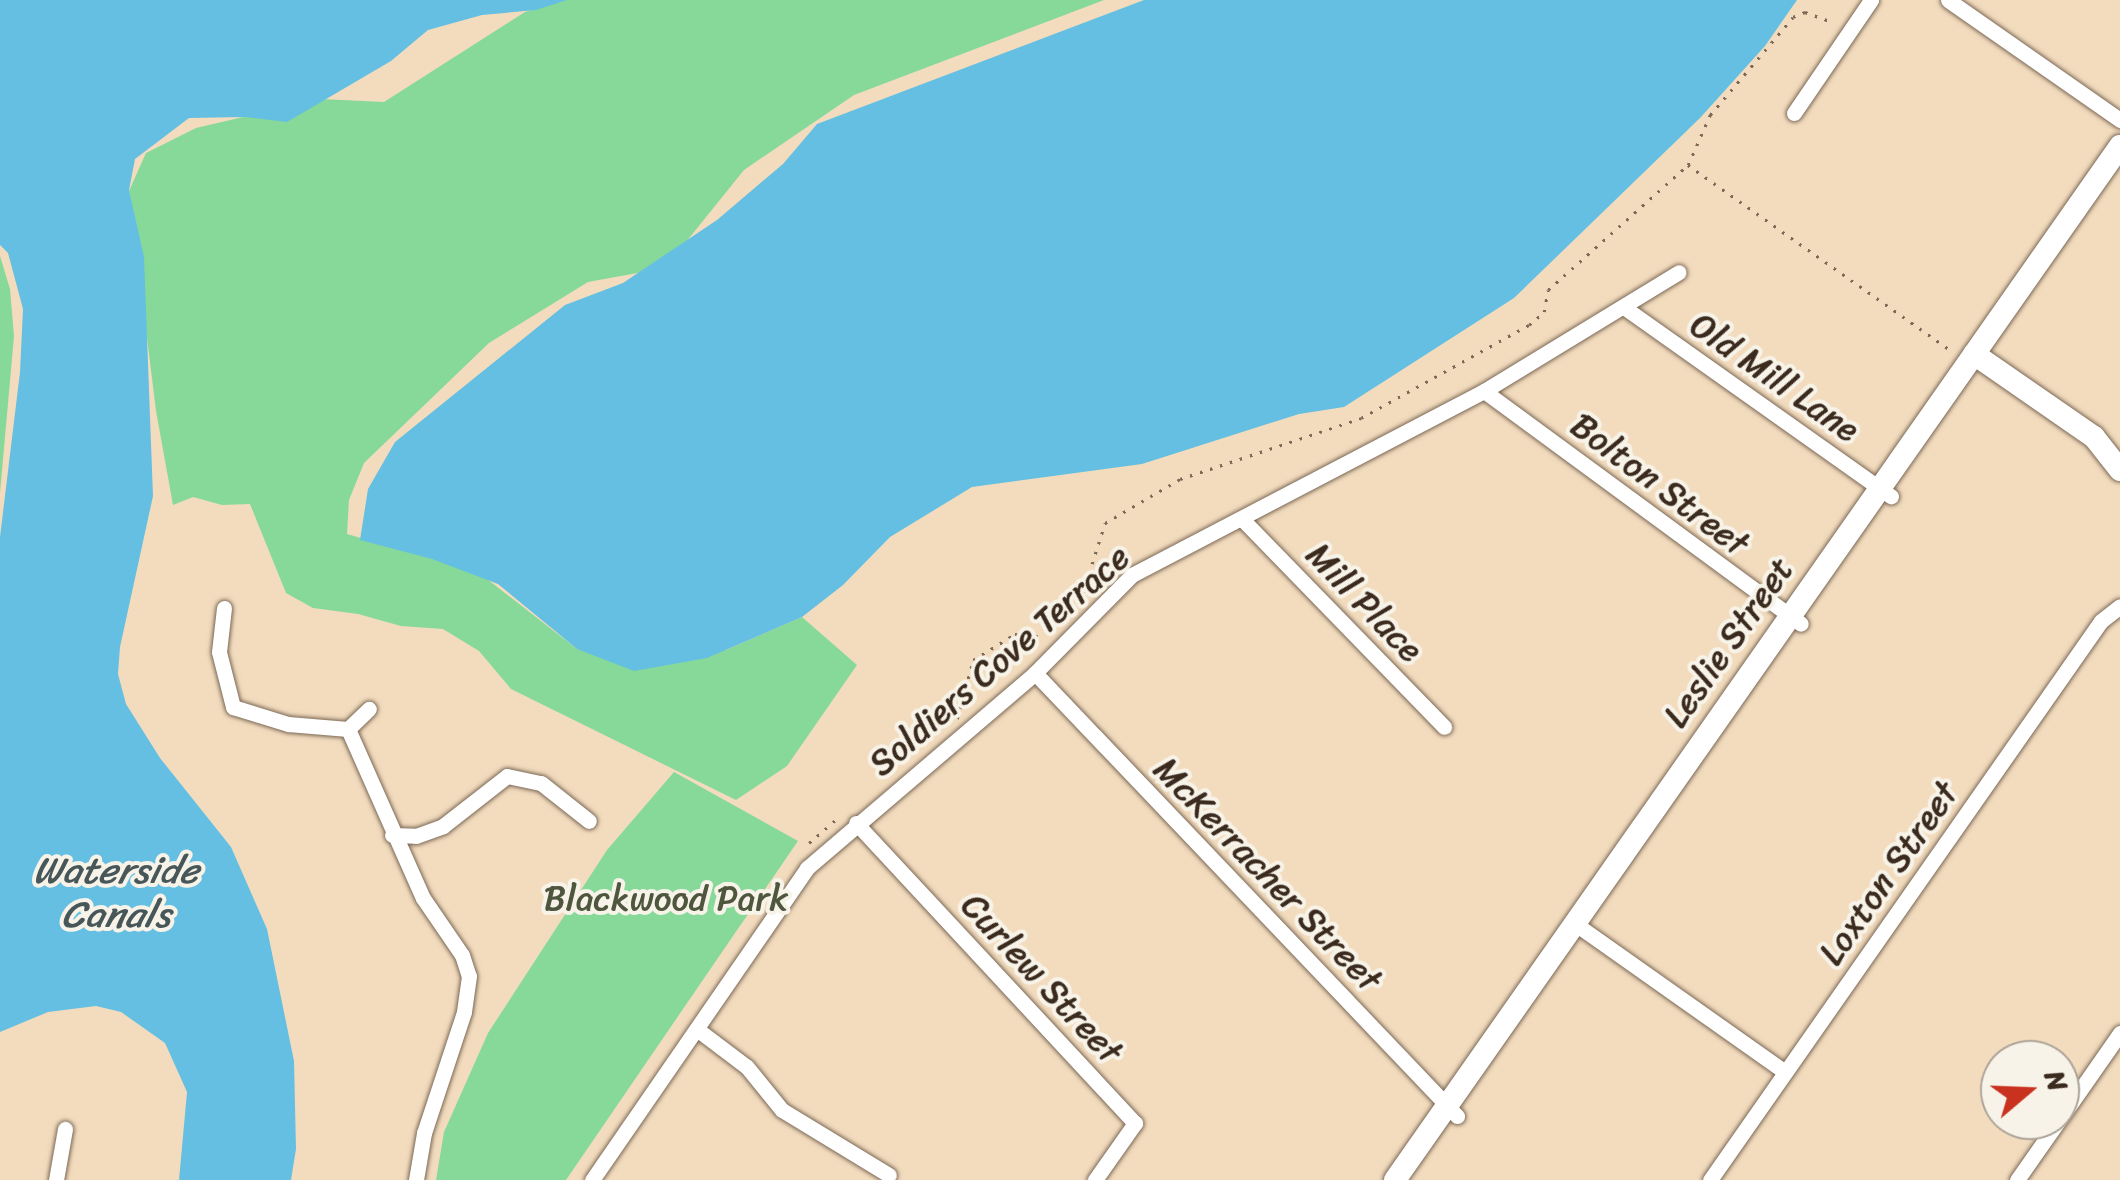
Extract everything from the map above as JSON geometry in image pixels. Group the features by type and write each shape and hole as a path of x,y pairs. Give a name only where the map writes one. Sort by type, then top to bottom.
{"street":[{"path":"1794,113 1871,0"},
{"path":"1948,0 2120,120"},
{"name":"Leslie Street","path":"1413,1180 1452,1112 1885,492 2120,146"},
{"name":"Leslie Street","path":"1973,358 2120,169"},
{"name":"Soldiers Cove Terrace","path":"592,1180 807,868 1035,673 1132,574 1484,391 1679,272"},
{"name":"Old Mill Lane","path":"1625,308 1885,492"},
{"path":"1973,358 2094,437 2120,470"},
{"name":"Bolton Street","path":"1484,391 1795,620"},
{"name":"Mill Place","path":"1242,518 1444,727"},
{"name":"Loxton Street","path":"1710,1180 2102,622 2120,606"},
{"path":"224,608 218,652 233,707 288,724 348,729 369,709"},
{"name":"McKerracher Street","path":"1035,673 1452,1112"},
{"path":"348,729 392,835 423,898 462,955 469,976 464,1012 424,1133 416,1180"},
{"path":"392,835 416,836 443,826 507,776 541,783 588,821"},
{"name":"Curlew Street","path":"856,824 1136,1122 1096,1180"},
{"path":"1580,927 1785,1072"},
{"path":"698,1030 747,1068 782,1110 890,1175"},
{"path":"2080,1091 2120,1033"},
{"name":"Leslie Street","path":"1395,1180 1452,1112"},
{"path":"56,1180 65,1129"},
{"path":"2018,1180 2046,1140"}],"path":[{"path":"1688,165 1973,358"}],"green space":[{"path":"564,0 1104,0 854,95 744,170 665,268 588,282 489,343 364,463 349,500 347,534 478,572 577,649 726,650 802,617 857,665 787,766 736,800 511,689 479,651 443,629 401,626 358,614 313,608 286,593 250,504 222,505 193,497 173,505 156,411 129,191 146,153 196,128 321,99 384,102 525,12"},
{"path":"0,256 10,289 14,336 0,493"},
{"name":"Blackwood Park","path":"674,772 798,841 566,1180 436,1180 444,1132 488,1033 607,850"}],"water":[{"name":"Waterside Canals","path":"0,0 567,0 536,10 482,15 428,30 391,61 287,122 245,117 189,118 135,159 129,190 144,257 153,496 120,647 118,674 126,704 160,758 231,847 267,929 294,1061 296,1149 291,1180 179,1180 187,1092 165,1043 121,1012 96,1006 48,1012 0,1032 0,537 20,372 23,309 8,253 0,245"},
{"path":"1144,0 1797,0 1765,46 1700,118 1514,298 1344,407 1299,414 1142,464 972,487 890,537 843,585 802,617 707,658 634,671 577,649 498,584 432,559 360,540 368,489 395,442 565,305 623,283 717,220 783,164 817,124"}]}
